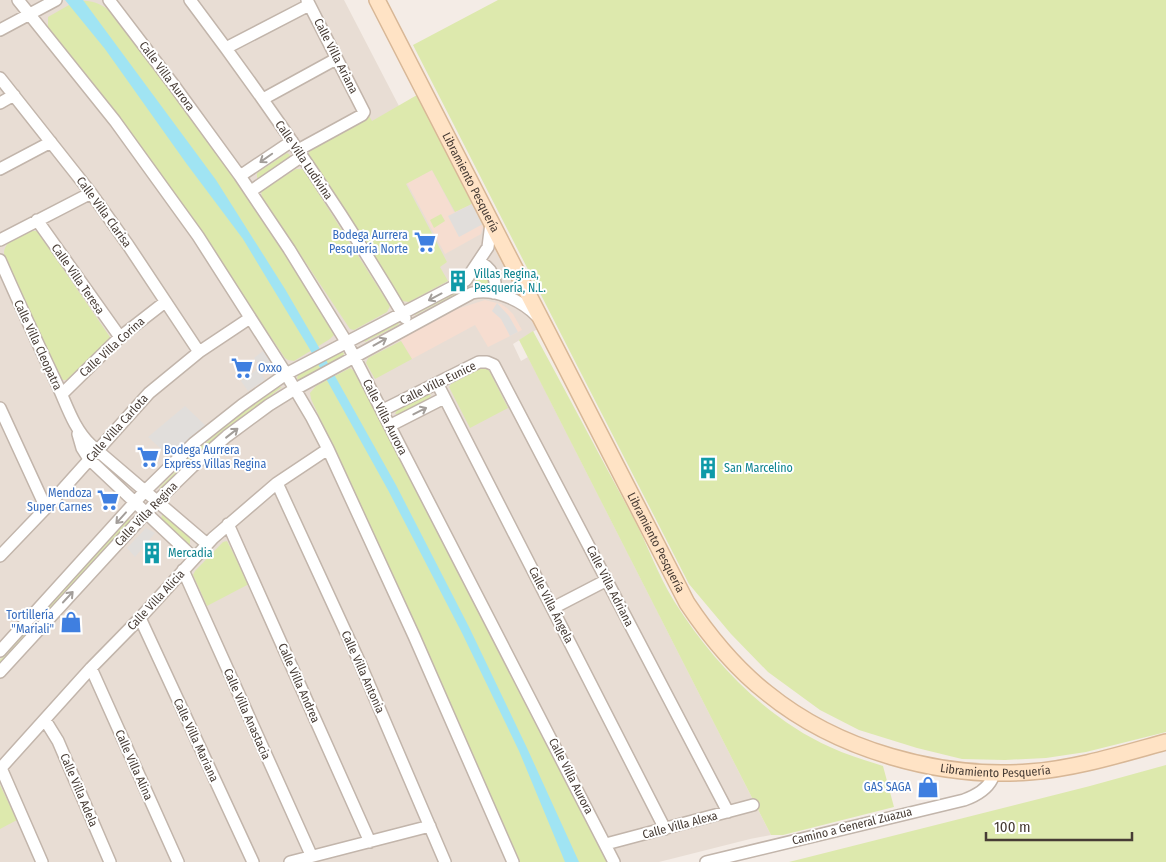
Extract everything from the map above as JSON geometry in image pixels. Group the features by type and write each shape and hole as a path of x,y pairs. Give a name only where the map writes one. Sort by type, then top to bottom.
{"main road":[{"name":"Libramiento Pesquería","path":"377,0 687,603 714,641 743,672 767,693 796,714 825,730 863,747 948,770 984,773 1052,770 1166,742"}],"street":[{"path":"0,30 30,11 56,0"},
{"name":"Calle Villa Aurora","path":"108,0 173,84 240,176 289,249 351,350 388,418 614,862"},
{"name":"Calle Villa Ludivina","path":"190,0 263,99 297,149 355,236 410,326"},
{"path":"226,48 308,3"},
{"name":"Calle Villa Ariana","path":"297,149 364,112 308,3"},
{"path":"30,11 116,121 198,236 291,382 328,449 414,636 513,862"},
{"path":"263,99 336,59"},
{"name":"Calle Villa Clarisa","path":"0,78 91,193 199,352"},
{"path":"0,103 14,95"},
{"path":"0,169 51,142"},
{"path":"240,176 297,149"},
{"path":"250,191 297,149"},
{"path":"0,240 91,193"},
{"name":"Calle Villa Teresa","path":"37,220 120,337"},
{"path":"351,350 402,314 466,280 486,249 490,239 491,221"},
{"path":"486,249 496,245 509,256"},
{"name":"Calle Villa Cleopatra","path":"0,260 20,307 78,429 86,440 207,544"},
{"path":"351,350 410,326 472,293 488,293 496,288 496,283 487,266 483,263 475,267 470,279 472,287 488,293 509,298 526,307 542,322"},
{"path":"509,298 518,294 520,286 519,276"},
{"name":"Calle Villa Corina","path":"62,394 120,337 165,302"},
{"name":"Calle Villa Carlota","path":"0,556 46,508 149,393 199,352 250,318"},
{"name":"Calle Villa Regina","path":"0,672 146,512 192,466 227,436 269,405 305,365 330,352 351,350"},
{"name":"Calle Villa Regina","path":"0,650 146,491 204,435 242,405 291,382 312,380 338,366 351,350"},
{"name":"Calle Villa Eunice","path":"388,418 437,382 479,362 490,363"},
{"name":"Calle Villa Adriana","path":"490,363 497,369 728,812"},
{"name":"Calle Villa Ángela","path":"437,382 666,829"},
{"name":"Calle Villa Eunice","path":"388,418 444,398"},
{"path":"0,408 46,508"},
{"name":"Calle Villa Cleopatra","path":"78,429 82,448 89,459 194,558"},
{"name":"Calle Villa Alicia","path":"1,769 91,668 140,618 207,544 277,483 328,449"},
{"name":"Calle Villa Antonia","path":"277,483 359,661 445,862"},
{"name":"Calle Villa Andrea","path":"228,524 370,842"},
{"name":"Calle Villa Anastacia","path":"183,570 312,857"},
{"path":"553,608 607,580"},
{"name":"Calle Villa Mariana","path":"140,618 253,862"},
{"name":"Calle Villa Alina","path":"91,668 178,862"},
{"name":"Calle Villa Adela","path":"45,720 58,742 110,862"},
{"path":"1,769 42,862"},
{"name":"Camino a General Zuazua","path":"706,862 964,800 979,792 992,779"},
{"name":"Calle Villa Alexa","path":"606,844 754,805"},
{"path":"290,862 430,826"}],"shaded area":[{"path":"0,0 344,0 400,108 424,92 544,325 513,344 521,361 528,357 771,835 659,862 0,862"},
{"path":"432,170 454,212 472,204 483,227 481,234 445,254 407,183"},
{"path":"472,204 483,224 459,237 448,216"},
{"path":"485,300 501,304 507,308 513,314 522,330 488,347 475,325 412,359 400,339 457,309"},
{"path":"497,303 509,316 518,332 510,336 501,319 492,311"},
{"path":"263,351 273,365 264,372 254,358"},
{"path":"259,368 265,380 248,391 241,381"},
{"path":"185,406 206,426 171,458 148,437"},
{"path":"146,528 155,533 135,557 127,548"}],"green space":[{"path":"498,0 1166,0 1166,732 1086,752 1046,758 1005,760 962,759 917,748 859,730 820,710 768,672 731,634 689,584 413,45"},
{"path":"80,1 90,1 98,4 113,14 210,141 275,235 333,330 334,335 330,339 294,361 285,358 168,185 97,88 48,27 48,17"},
{"path":"417,95 472,204 455,212 432,170 406,184 447,262 440,267 448,281 409,302 402,301 308,157 310,149 369,116 372,121"},
{"path":"287,153 290,155 289,159 260,178 257,178 257,173"},
{"path":"296,169 303,169 390,306 387,312 354,330 350,329 262,197 261,191"},
{"path":"441,214 445,221 434,228 430,220"},
{"path":"37,231 110,337 110,340 67,380 59,377 4,254 7,245 15,237 26,232"},
{"path":"482,270 491,286 476,284 476,279"},
{"path":"457,291 458,293 415,315 415,313"},
{"path":"397,322 399,323 398,325 364,341"},
{"path":"533,331 634,519 668,591 705,645 742,685 783,720 806,735 830,747 883,766 894,807 783,835 771,835 519,340"},
{"path":"401,341 412,359 375,379 366,363 368,358"},
{"path":"339,351 344,353 343,357 301,380 297,379 298,374"},
{"path":"483,367 489,370 508,408 470,428 449,387 451,384"},
{"path":"350,368 354,371 606,855 607,862 520,862 401,593 311,399 310,393 316,386"},
{"path":"279,387 282,387 218,436 161,489 159,488 196,451 237,417"},
{"path":"428,394 431,395 428,400 399,414 395,414 397,410"},
{"path":"162,515 165,515 190,538 190,544 187,544 161,520"},
{"path":"128,519 132,521 0,667 0,660"},
{"path":"227,541 249,584 207,606 193,575 223,542"},
{"path":"1166,765 1166,862 789,862 1090,786"},
{"path":"0,785 17,820 0,829"}],"water":[{"path":"65,0 83,0 216,180 285,289 396,485 469,627 579,862 565,862 519,751 462,633 388,490 309,348 243,239 105,49"}],"place":[{"name":"Bodega Aurrera Pesquería Norte","path":"425,242"},
{"name":"Villas Regina, Pesquería, N.L.","path":"458,281"},
{"name":"Oxxo","path":"242,368"},
{"name":"Bodega Aurrera Express Villas Regina","path":"148,457"},
{"name":"San Marcelino","path":"708,468"},
{"name":"Mendoza Super Carnes","path":"108,500"},
{"name":"Mercadia","path":"152,553"},
{"name":"Tortillería \"Mariali\"","path":"71,622"},
{"name":"GAS SAGA","path":"928,787"}]}
